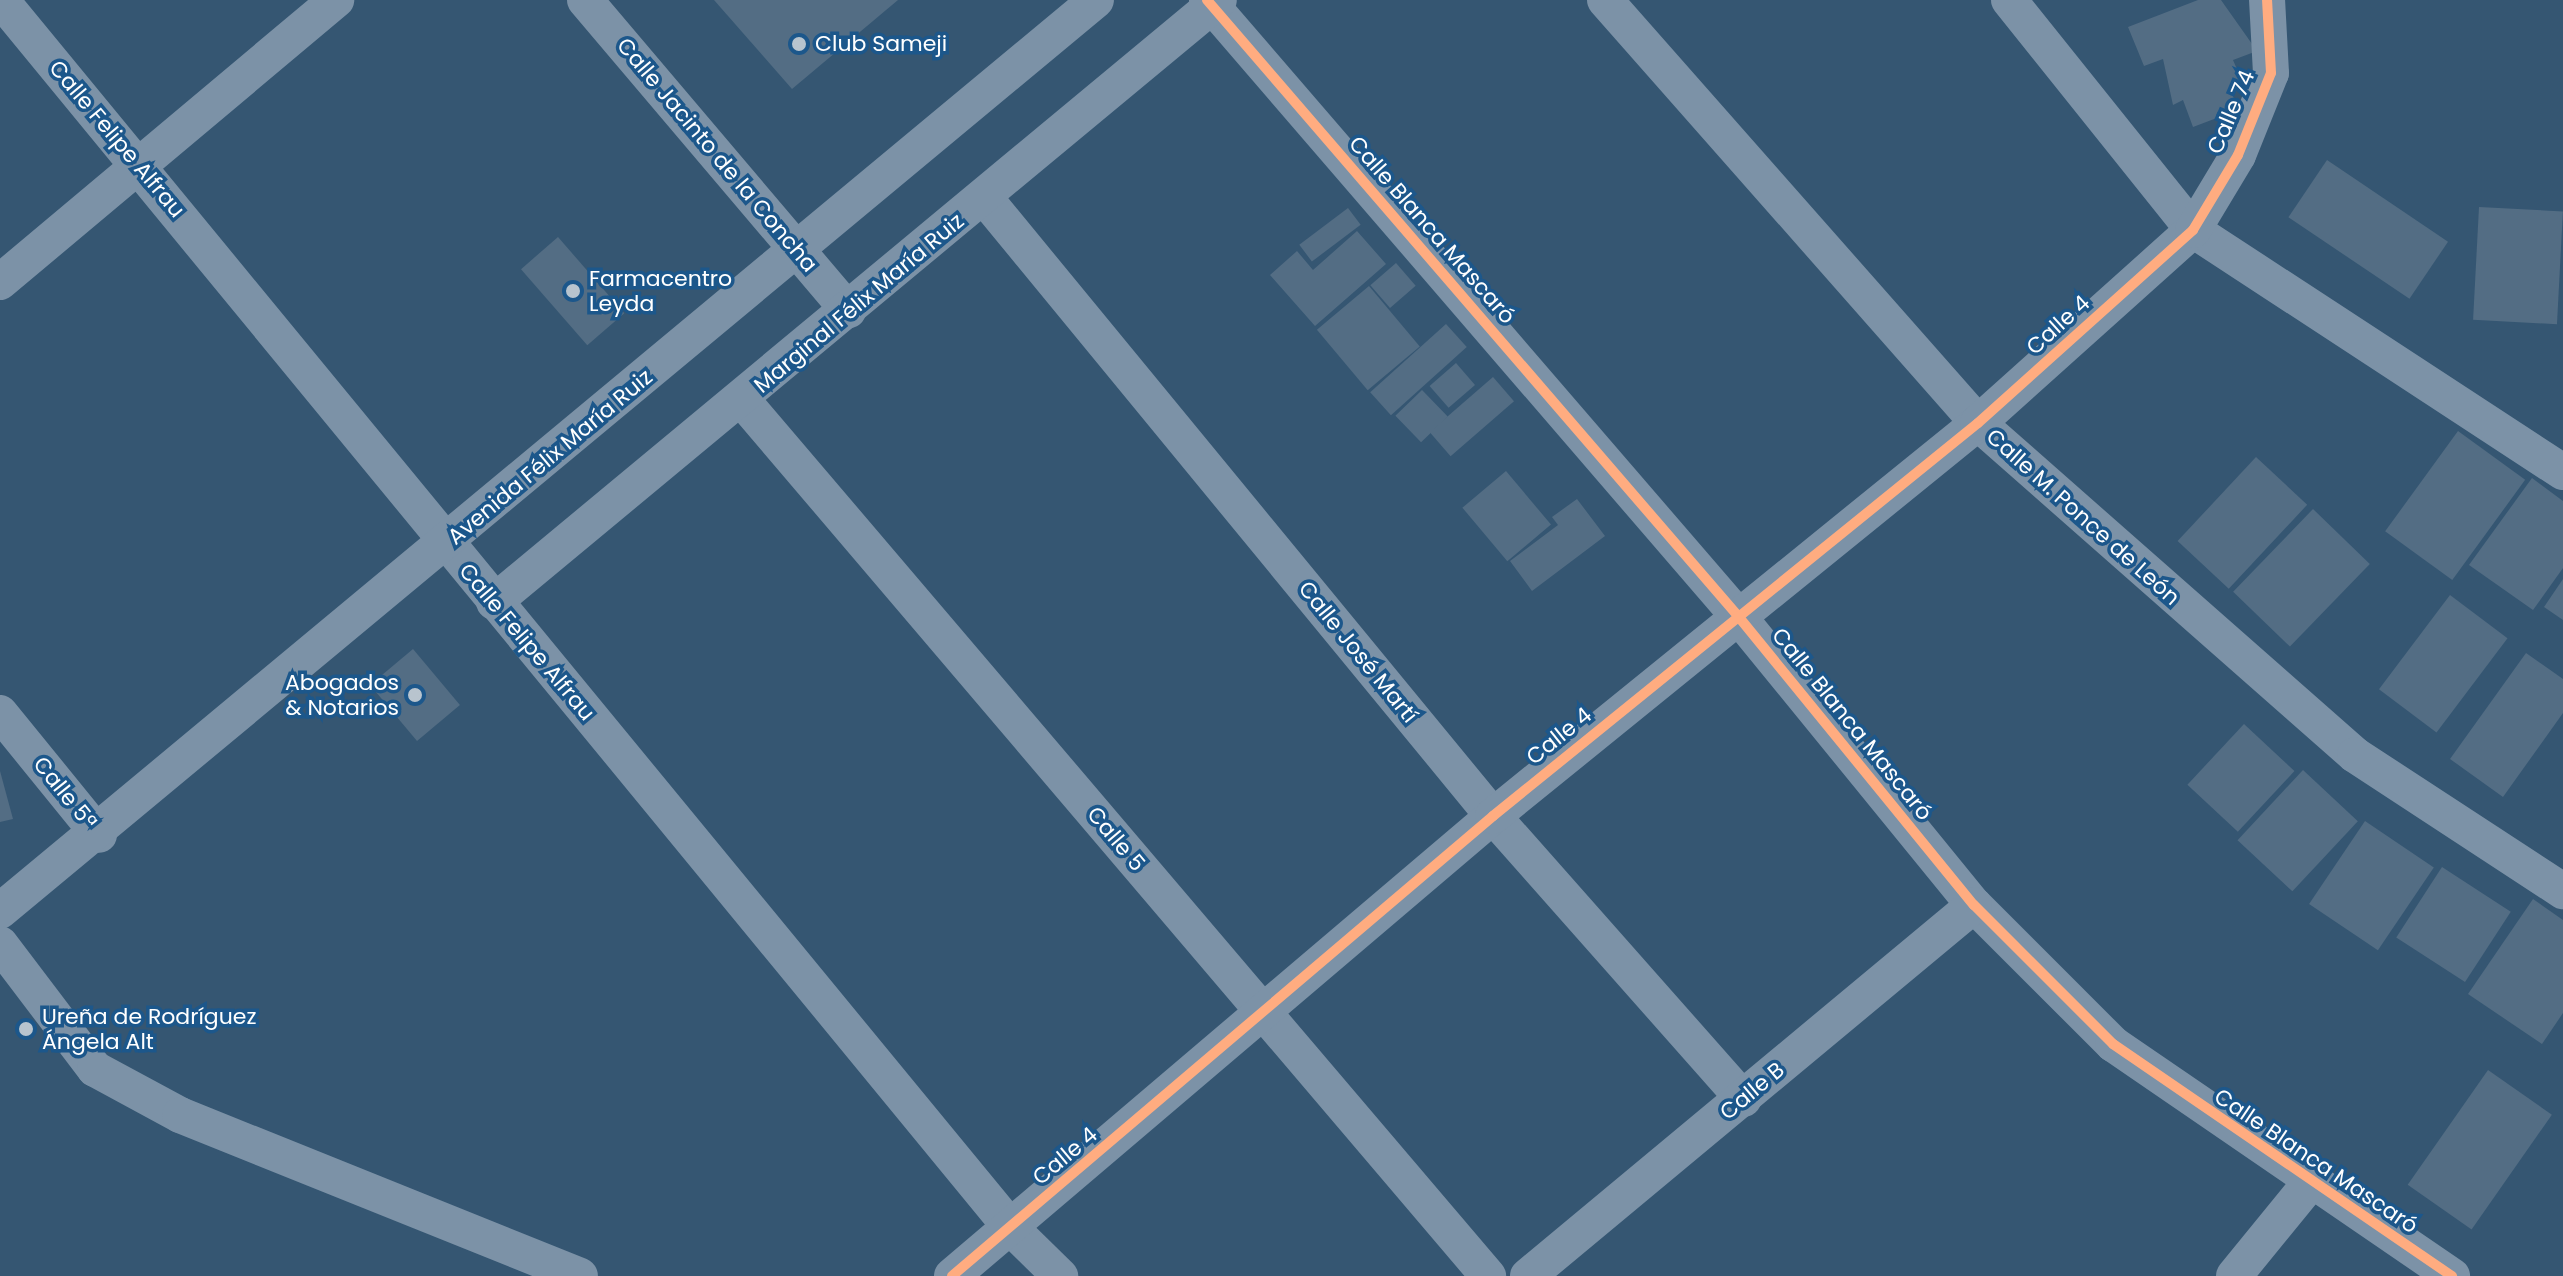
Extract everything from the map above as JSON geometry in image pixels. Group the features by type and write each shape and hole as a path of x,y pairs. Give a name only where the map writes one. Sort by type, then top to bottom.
{"street":[{"name":"Calle Felipe Alfrau","path":"1,0 140,165 446,544 1011,1228 1060,1276"},
{"path":"0,282 336,0"},
{"name":"Calle Jacinto de la Concha","path":"585,0 848,310"},
{"name":"Avenida Félix María Ruiz","path":"0,911 99,835 1096,0"},
{"name":"Calle M. Ponce de León","path":"1605,0 1978,423 2355,755 2563,891"},
{"path":"2009,0 2193,230 2563,472"},
{"name":"Calle 74","path":"2193,230 2238,155 2271,73 2267,0"},
{"name":"Marginal Félix María Ruiz","path":"494,602 744,402 848,310 1213,2"},
{"name":"Calle Blanca Mascaró","path":"1213,2 1738,616 1974,905 2113,1044 2309,1184 2452,1276"},
{"name":"Calle José Martí","path":"984,197 1493,816 1743,1099"},
{"name":"Calle 4","path":"952,1276 1264,1014 1493,816 1978,423 2193,230"},
{"name":"Calle 5","path":"744,402 1488,1276"},
{"name":"Calle 5ª","path":"0,713 99,835"},
{"name":"Calle B","path":"1528,1276 1974,905"},
{"path":"0,944 95,1069 180,1115 580,1276"},
{"path":"2234,1276 2309,1184"}],"building":[{"name":"Club Sameji","path":"714,0 898,0 792,89"},
{"path":"2198,0 2221,0 2257,51 2233,60 2243,83 2230,88 2238,110 2193,127 2183,100 2173,105 2163,59 2144,66 2128,27"},
{"path":"2327,160 2448,242 2409,299 2288,217"},
{"path":"2479,207 2563,211 2557,324 2473,320"},
{"path":"1348,208 1361,225 1312,261 1299,245"},
{"path":"1357,231 1386,264 1315,326 1270,275 1297,251 1313,270"},
{"name":"Farmacentro Leyda","path":"558,237 624,313 587,345 521,269"},
{"path":"1396,263 1416,286 1390,308 1370,285"},
{"path":"1369,286 1420,347 1368,390 1317,330"},
{"path":"1446,324 1467,347 1391,415 1370,392"},
{"path":"1456,363 1475,385 1449,408 1430,386"},
{"path":"1493,377 1514,401 1451,456 1430,432"},
{"path":"1422,390 1448,417 1421,442 1395,416"},
{"path":"2458,431 2525,480 2452,580 2385,531"},
{"path":"2256,457 2307,505 2229,589 2178,541"},
{"path":"1506,471 1551,525 1507,561 1462,508"},
{"path":"2532,478 2563,501 2563,568 2533,610 2469,565"},
{"path":"1577,499 1605,536 1532,591 1510,561 1558,525 1552,517"},
{"path":"2313,509 2370,564 2290,647 2233,592"},
{"path":"2563,579 2563,620 2544,607"},
{"path":"2450,595 2508,638 2436,733 2379,689"},
{"name":"Abogados & Notarios","path":"413,649 460,705 417,741 370,685"},
{"path":"2526,653 2563,679 2563,713 2503,797 2450,759"},
{"path":"2244,724 2294,771 2238,832 2187,785"},
{"path":"2303,770 2358,821 2292,891 2238,840"},
{"path":"0,771 13,819 0,822"},
{"path":"2365,821 2434,867 2378,950 2309,904"},
{"path":"2442,867 2511,912 2465,982 2396,937"},
{"path":"2533,899 2563,920 2563,1013 2542,1044 2468,994"},
{"path":"2488,1070 2552,1115 2472,1229 2408,1185"}],"cycle path":[{"path":"1207,0 1738,616 1974,905 2113,1044 2452,1276"},
{"path":"952,1276 1493,816 1978,423 2193,230 2238,155 2271,73 2267,0"}],"place":[{"name":"Club Sameji","path":"799,44"},
{"name":"Farmacentro Leyda","path":"573,291"},
{"name":"Abogados & Notarios","path":"415,695"},
{"name":"Ureña de Rodríguez Ángela Alt","path":"26,1029"}]}
